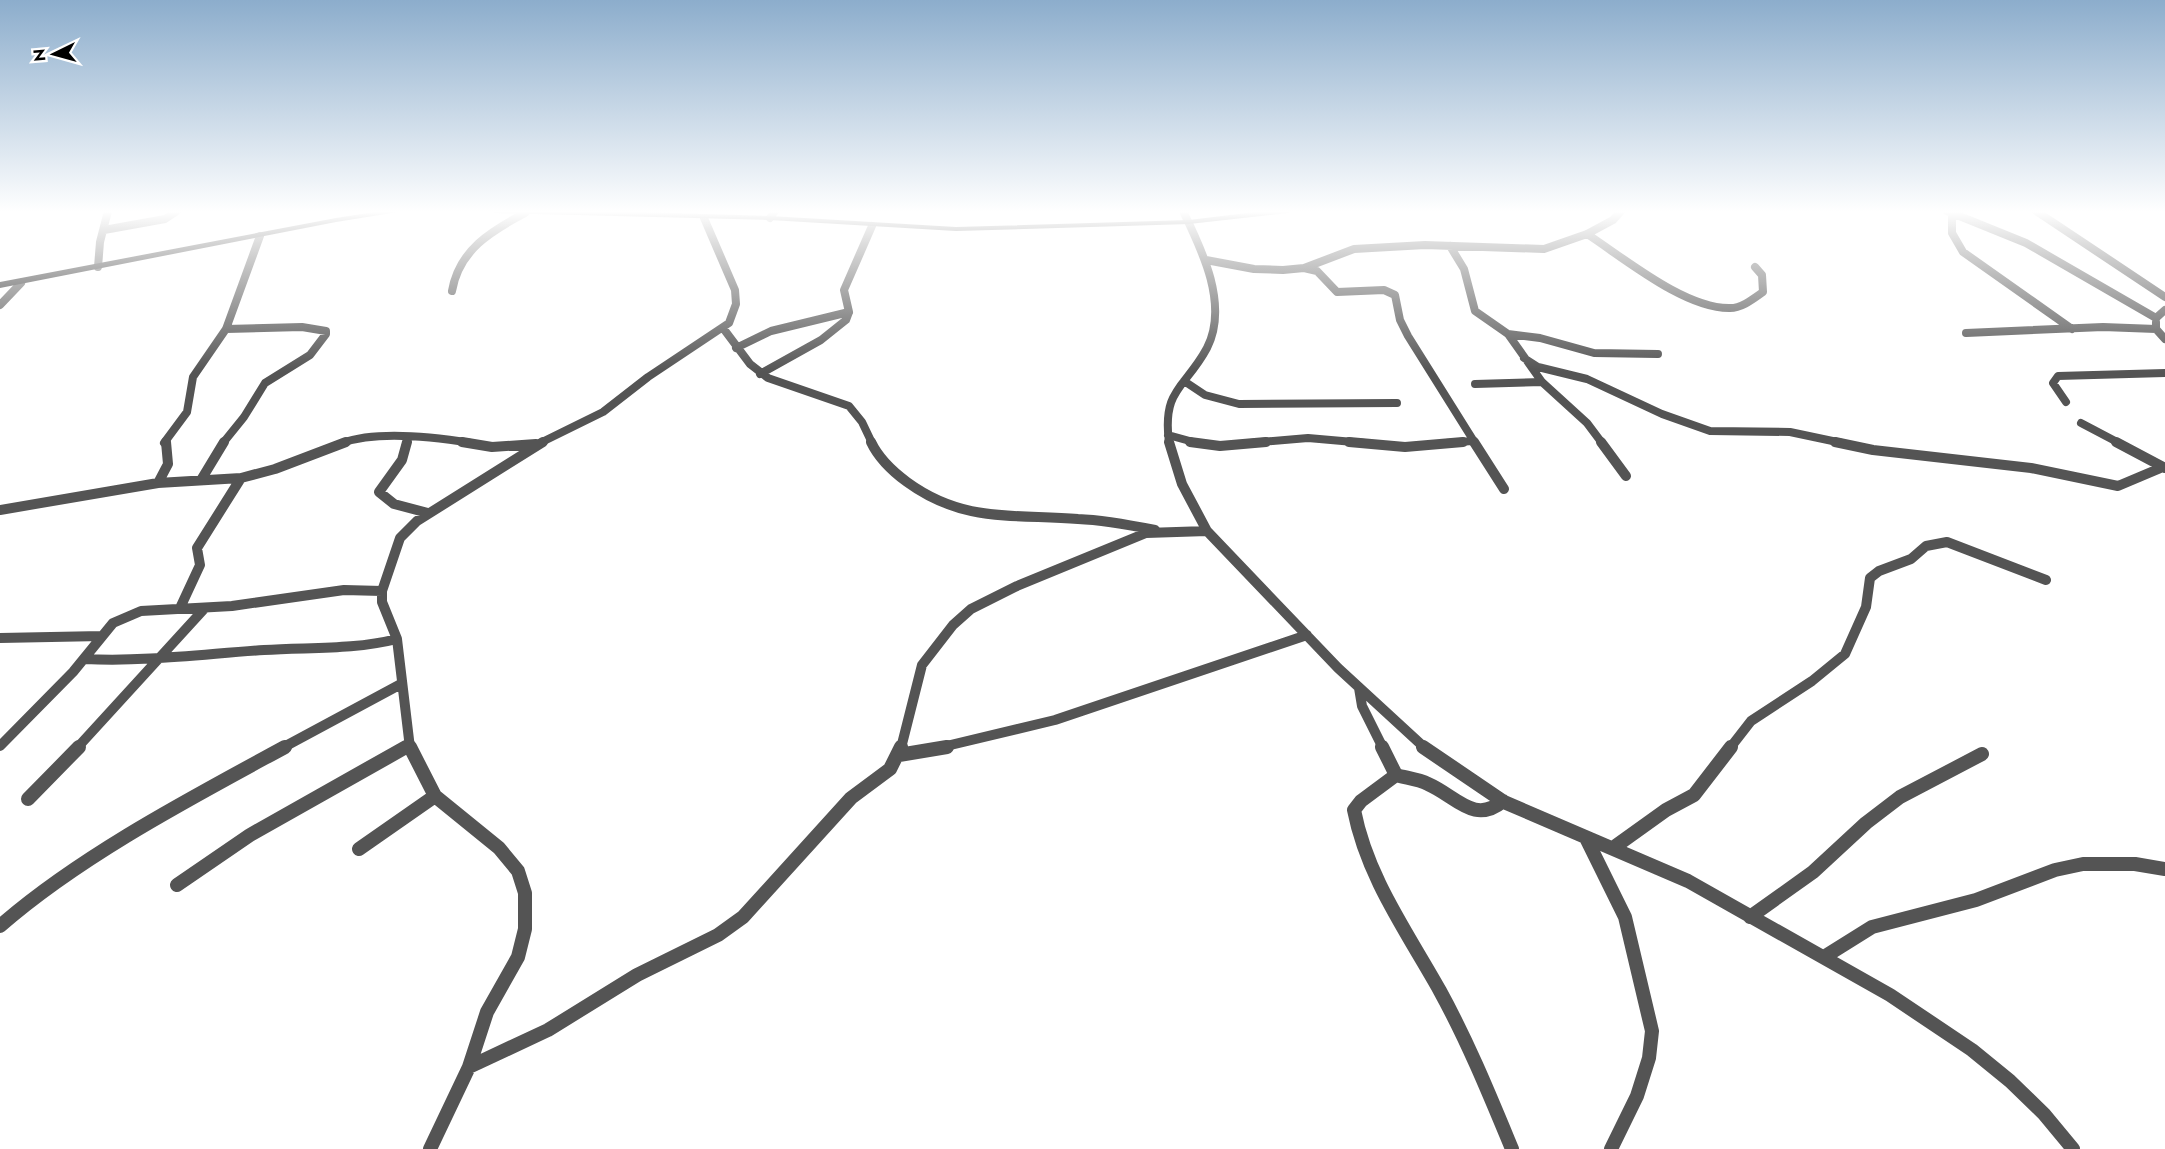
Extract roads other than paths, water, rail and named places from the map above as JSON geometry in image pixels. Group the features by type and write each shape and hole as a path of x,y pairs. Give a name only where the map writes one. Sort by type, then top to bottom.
{"street":[{"path":"0,285 21,283 110,265"},
{"path":"158,483 169,466 168,452 163,445 187,411 193,377 226,329 248,265"},
{"path":"452,291 455,272 460,265"},
{"path":"430,1149 470,1067 487,1012 518,957 525,929 525,893 518,871 499,848 435,796 409,745 397,639 382,602 382,591 400,538 428,513 481,483 539,444 603,412 673,359 723,328 733,315 735,290 724,265"},
{"path":"760,374 836,331 846,320 849,312 844,290 855,265"},
{"path":"1207,265 1213,304 1213,330 1203,356 1167,406 1165,419 1168,435 1188,503 1207,531 1307,635 1359,688 1440,759 1503,801 1705,888 1750,917 1898,999 1990,1065 2034,1104 2073,1149"},
{"path":"1236,265 1272,270 1304,268 1317,271 1337,292 1384,290 1395,295 1401,320 1408,336 1504,489"},
{"path":"1304,268 1313,265"},
{"path":"1461,265 1475,311 1508,334 1542,382 1587,423 1626,476"},
{"path":"1635,265 1671,288 1701,303 1731,308 1744,304 1763,292 1762,275 1755,267"},
{"path":"1981,265 2072,329"},
{"path":"2068,265 2162,313 2156,329"},
{"path":"2116,265 2165,297"},
{"path":"0,305 21,283"},
{"path":"1659,287 1671,288"},
{"path":"736,348 757,336 849,312"},
{"path":"201,480 215,453 244,417 265,383 310,355 326,334 326,331 319,328 303,327 226,329"},
{"path":"723,328 745,361 774,383 847,405 866,424 877,453 896,474 936,501 961,511 994,518 1082,519 1156,530 1207,531"},
{"path":"1966,333 2156,329 2165,339"},
{"path":"1508,334 1533,336 1594,352 1658,354"},
{"path":"1524,358 1538,368 1587,379 1662,414 1710,431 1764,430 1800,433 1873,450 2031,468 2118,486 2164,468"},
{"path":"2066,402 2054,384 2058,376 2165,373"},
{"path":"1184,381 1205,395 1239,404 1397,403"},
{"path":"1475,384 1542,382"},
{"path":"2081,423 2164,468"},
{"path":"1168,435 1194,443 1220,446 1308,438 1405,447 1472,441"},
{"path":"0,510 158,483 241,478 275,469 351,440 407,437 440,438 492,447 539,444"},
{"path":"407,437 408,449 405,459 379,492 383,498 392,503 428,513"},
{"path":"180,608 200,565 197,548 241,478"},
{"path":"470,1067 548,1030 637,975 718,935 743,917 850,798 890,769 899,755 913,692 922,665 953,625 971,609 1017,586 1156,530"},
{"path":"1612,848 1666,810 1694,795 1751,721 1812,681 1845,654 1866,607 1870,578 1879,571 1911,559 1926,546 1947,542 2046,580"},
{"path":"0,746 85,659 113,623 128,615 141,611 205,608 319,592 362,589 382,591"},
{"path":"28,799 77,750 205,608"},
{"path":"899,755 961,745 1091,709 1307,635"},
{"path":"0,638 102,636"},
{"path":"85,659 154,662 262,651 365,647 397,639"},
{"path":"0,926 49,886 186,801 401,684"},
{"path":"1359,688 1362,706 1396,775 1427,783 1476,811 1491,811 1503,801"},
{"path":"177,885 250,835 409,745"},
{"path":"1750,917 1813,872 1866,823 1900,797 1982,754"},
{"path":"1396,775 1361,801 1354,810 1355,824 1379,881 1462,1032 1512,1149"},
{"path":"359,849 435,796"},
{"path":"1586,838 1625,917 1636,955 1652,1031 1649,1059 1638,1096 1611,1149"},
{"path":"1824,957 1872,927 1976,900 2055,870 2082,864 2135,864 2165,868"}]}
